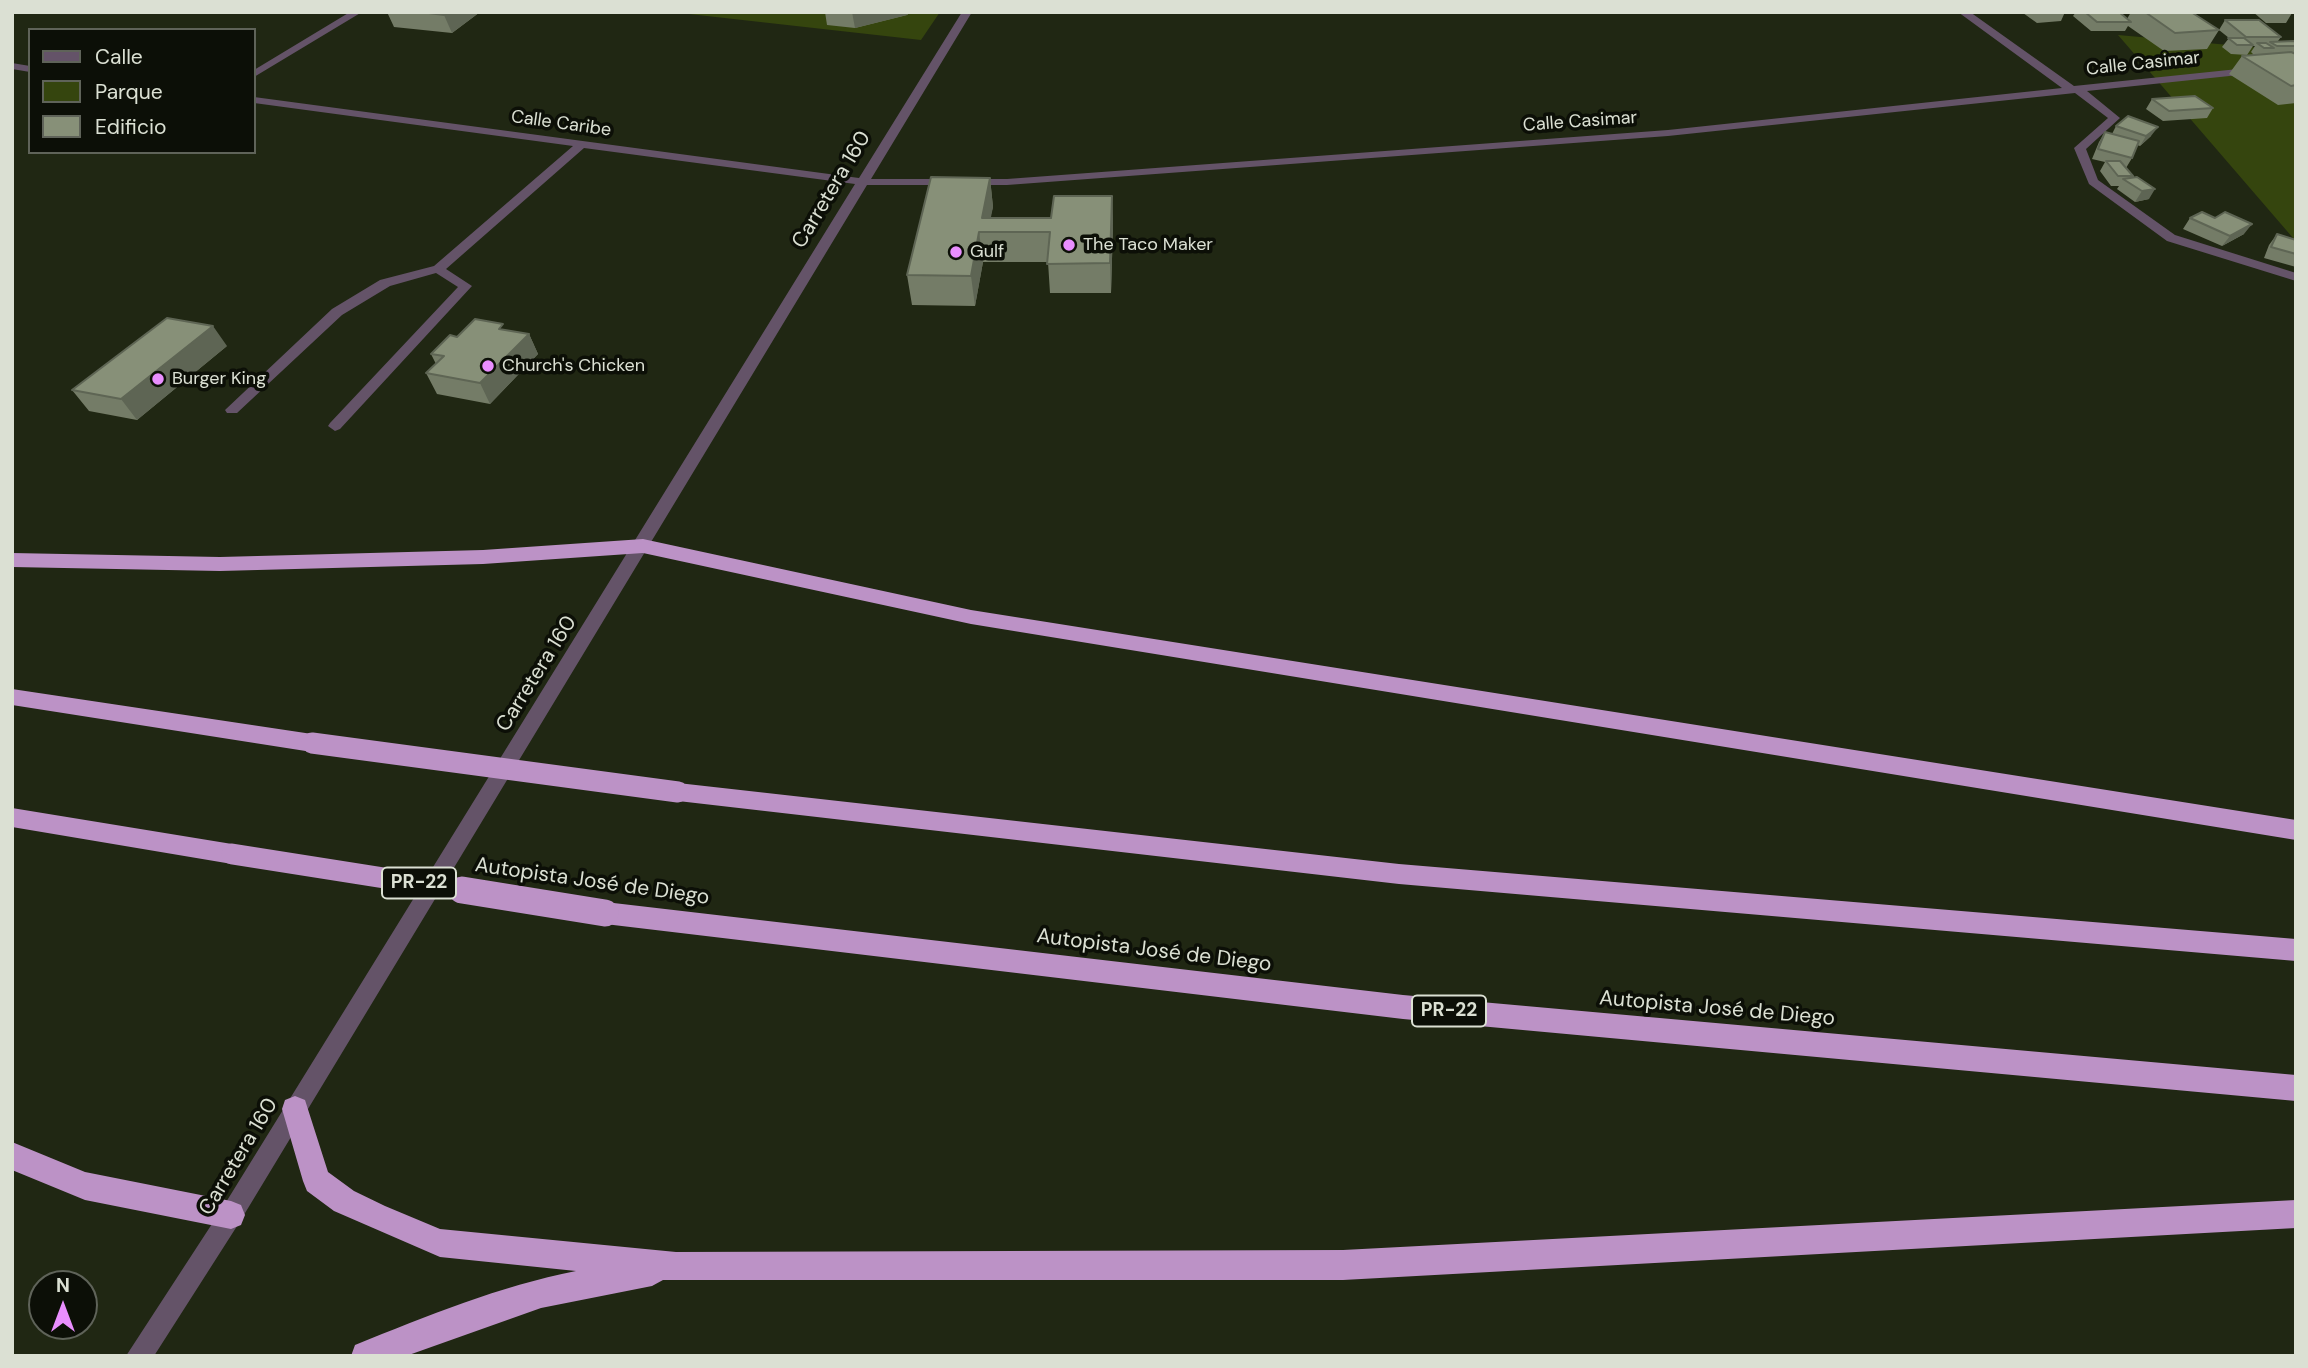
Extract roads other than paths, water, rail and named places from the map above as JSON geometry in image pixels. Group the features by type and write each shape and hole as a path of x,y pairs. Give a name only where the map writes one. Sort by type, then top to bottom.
{"highway":[{"path":"12,560 220,564 484,558 643,546 971,617 2296,830"},
{"path":"12,697 312,743 678,792 1399,874 2296,950"},
{"name":"Autopista José de Diego","path":"12,817 605,913 1404,1007 2296,1088"},
{"path":"295,1109 317,1181 344,1201 376,1217 440,1242 676,1267 1343,1265 2296,1214"},
{"path":"12,1156 85,1186 232,1214"},
{"path":"366,1356 470,1316 541,1293 676,1267"}],"street":[{"path":"256,73 357,12"},
{"name":"Carretera 160","path":"139,1356 232,1214 643,546 967,12"},
{"path":"1964,12 2115,118 2080,148 2094,182 2171,238 2296,277"},
{"name":"Calle Casimar","path":"864,182 1007,181 1668,133 2296,66"},
{"name":"Calle Caribe","path":"256,100 864,182"},
{"path":"232,410 337,312 385,283 438,269 581,145"},
{"path":"335,426 466,286 438,269"}],"place":[{"name":"The Taco Maker","path":"1069,245"},
{"name":"Gulf","path":"956,252"},
{"name":"Church's Chicken","path":"488,366"},
{"name":"Burger King","path":"158,379"}]}
